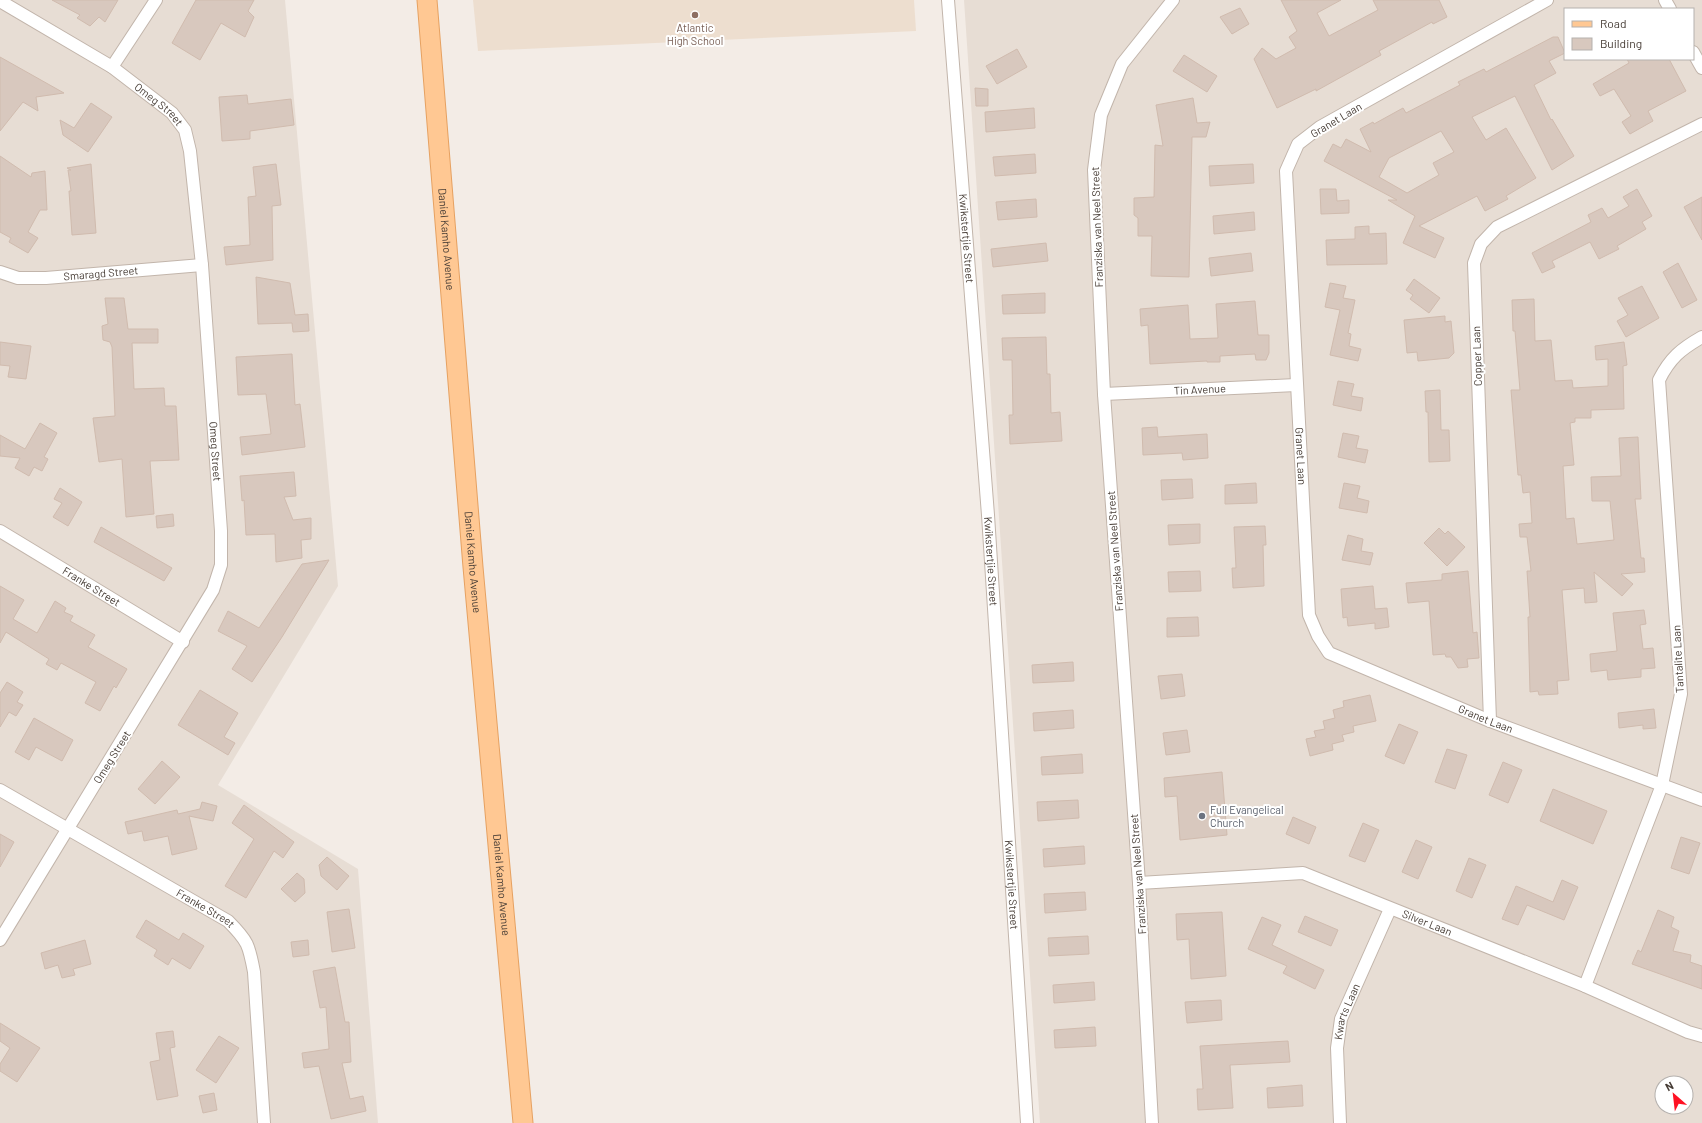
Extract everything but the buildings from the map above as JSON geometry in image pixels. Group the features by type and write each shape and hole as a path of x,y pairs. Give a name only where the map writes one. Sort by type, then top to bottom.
{"main road":[{"name":"Daniel Kamho Avenue","path":"427,0 473,566 523,1123"}],"street":[{"path":"112,67 156,0"},
{"name":"Kwikstertjie Street","path":"948,0 988,515 1027,1123"},
{"name":"Franziska van Neel Street","path":"1152,1123 1139,883 1104,394 1094,170 1101,116 1122,64 1173,0"},
{"name":"Granet Laan","path":"1547,0 1320,127 1298,144 1286,171 1309,615 1318,636 1329,653 1490,721 1702,800"},
{"name":"Omeg Street","path":"0,1 112,67 172,113 185,130 190,151 202,265 220,524 221,566 213,590 183,642 0,940"},
{"path":"1694,54 1702,68"},
{"name":"Copper Laan","path":"1490,721 1474,263 1481,244 1497,227 1702,124"},
{"name":"Smaragd Street","path":"0,272 18,278 46,278 202,265"},
{"name":"Tantalite Laan","path":"1585,986 1662,785 1681,694 1659,380 1667,363 1685,347 1702,337"},
{"name":"Tin Avenue","path":"1104,394 1296,385"},
{"name":"Franke Street","path":"0,531 183,642"},
{"name":"Franke Street","path":"0,790 67,830 228,921 244,937 250,948 254,972 264,1123"},
{"name":"Silver Laan","path":"1139,883 1303,873 1585,986 1688,1032 1702,1036"},
{"name":"Kwarts Laan","path":"1340,1123 1337,1048 1341,1019 1390,908"}],"shaded area":[{"path":"0,0 285,0 338,586 218,785 358,869 378,1123 0,1123"},
{"name":"Atlantic High School","path":"473,0 914,0 916,31 478,51"},
{"path":"964,0 1702,0 1702,1123 1040,1123"}],"place":[{"name":"Atlantic High School","path":"695,15"},
{"name":"Full Evangelical Church","path":"1202,816"}]}
